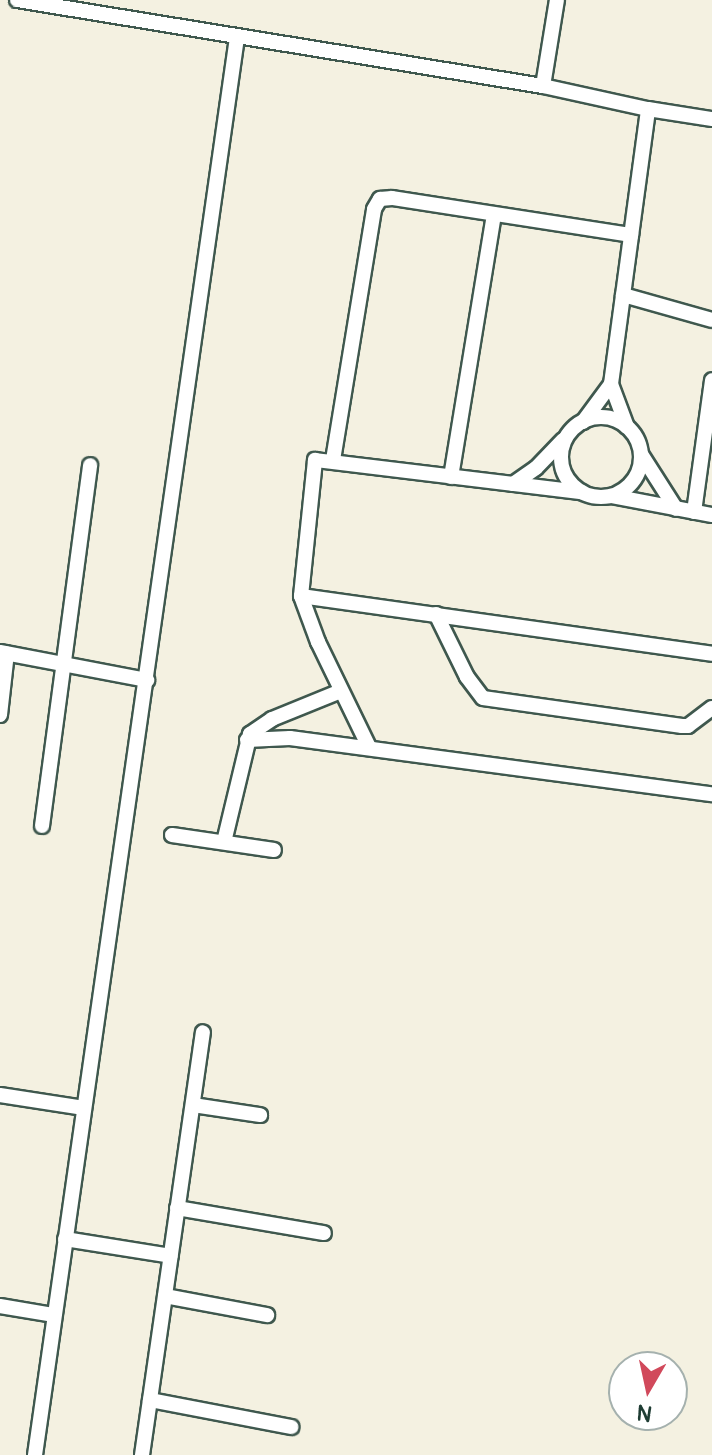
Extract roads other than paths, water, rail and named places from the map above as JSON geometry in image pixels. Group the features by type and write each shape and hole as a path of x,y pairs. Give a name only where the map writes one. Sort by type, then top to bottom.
{"street":[{"path":"17,0 543,86 648,109 712,119"},
{"path":"543,86 557,0"},
{"path":"35,1455 237,38"},
{"path":"648,109 611,384 641,454 676,509"},
{"path":"333,460 374,209 380,199 631,235"},
{"path":"451,477 494,214"},
{"path":"623,295 712,320"},
{"path":"694,512 712,380"},
{"path":"513,484 536,468 582,422 611,384"},
{"path":"582,422 605,418 627,427"},
{"path":"567,436 562,446 562,467 581,492"},
{"path":"612,496 634,480 641,454"},
{"path":"369,747 341,691 301,596 315,460 581,492 591,496 612,496 712,515"},
{"path":"42,826 90,465"},
{"path":"301,596 712,654"},
{"path":"436,614 467,677 483,698 682,726 688,726 712,708"},
{"path":"0,715 3,653 147,680"},
{"path":"224,842 247,740 262,723 341,691"},
{"path":"247,740 290,738 369,747 712,794"},
{"path":"172,835 274,850"},
{"path":"142,1455 203,1032"},
{"path":"0,1095 84,1108"},
{"path":"193,1105 260,1115"},
{"path":"177,1208 324,1233"},
{"path":"65,1239 171,1256"},
{"path":"165,1296 267,1315"},
{"path":"0,1306 54,1315"},
{"path":"150,1400 291,1427"}]}
